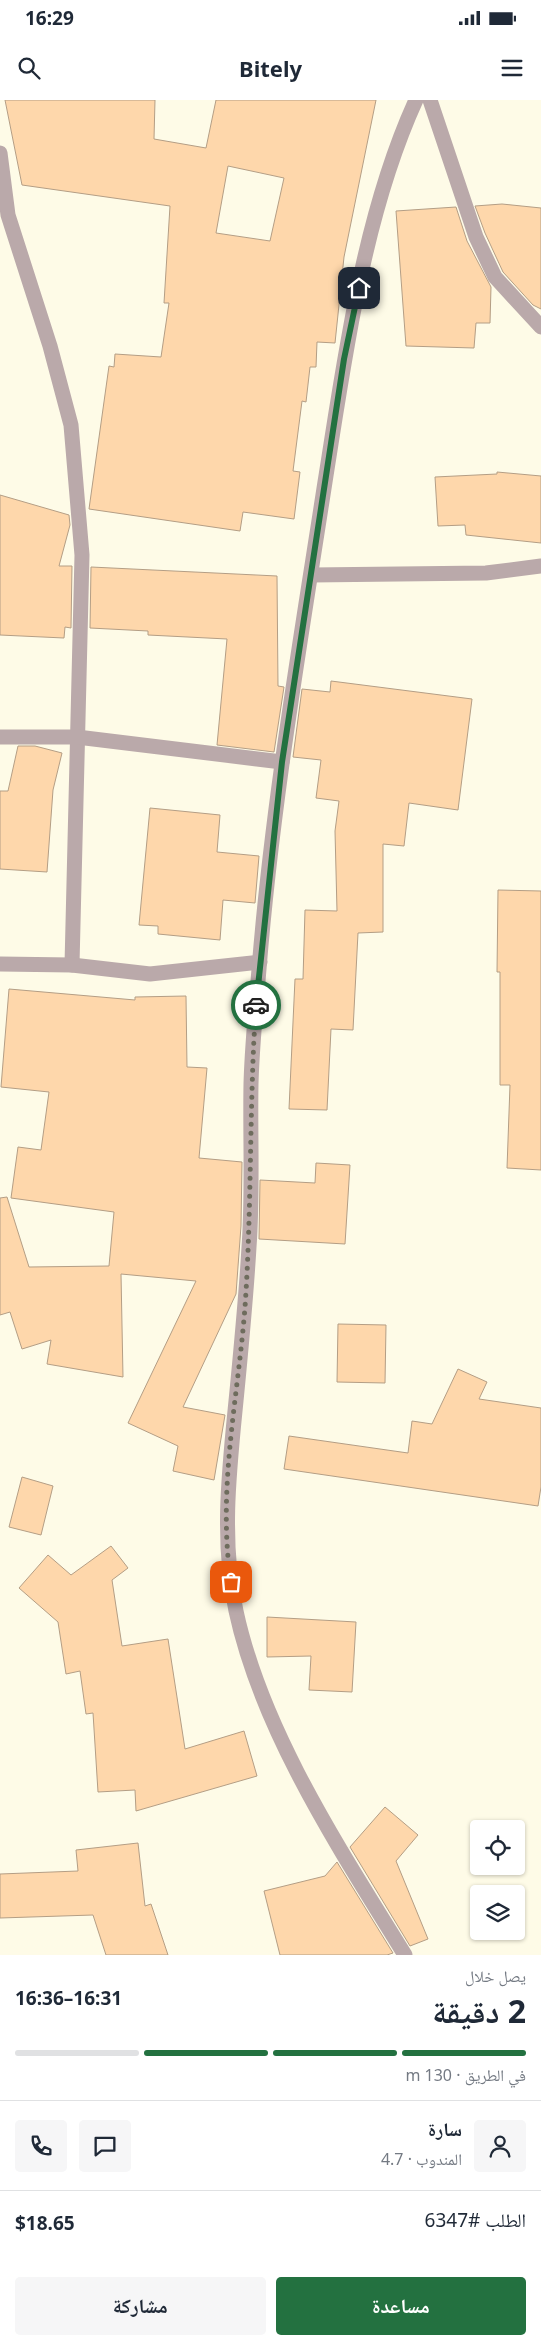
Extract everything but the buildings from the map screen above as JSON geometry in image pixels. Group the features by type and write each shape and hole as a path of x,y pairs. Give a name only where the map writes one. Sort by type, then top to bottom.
{"street":[{"path":"405,1955 306,1787 257,1684 236,1612 229,1566 227,1485 250,1241 251,1078 260,962 282,762 344,359 377,212 397,142 416,100"},
{"path":"430,100 476,236 495,277 541,328"},
{"path":"0,153 8,214 50,346 71,425 82,555 72,965"},
{"path":"311,575 486,572 541,566"},
{"path":"0,737 77,737 282,762"},
{"path":"0,964 72,965 150,974 260,962"}],"way so far":[{"path":"231,1582 227,1485 244,1324 250,1241 251,1078 256,1005"}],"route":[{"path":"256,1005 282,762 344,359 359,288"}]}
